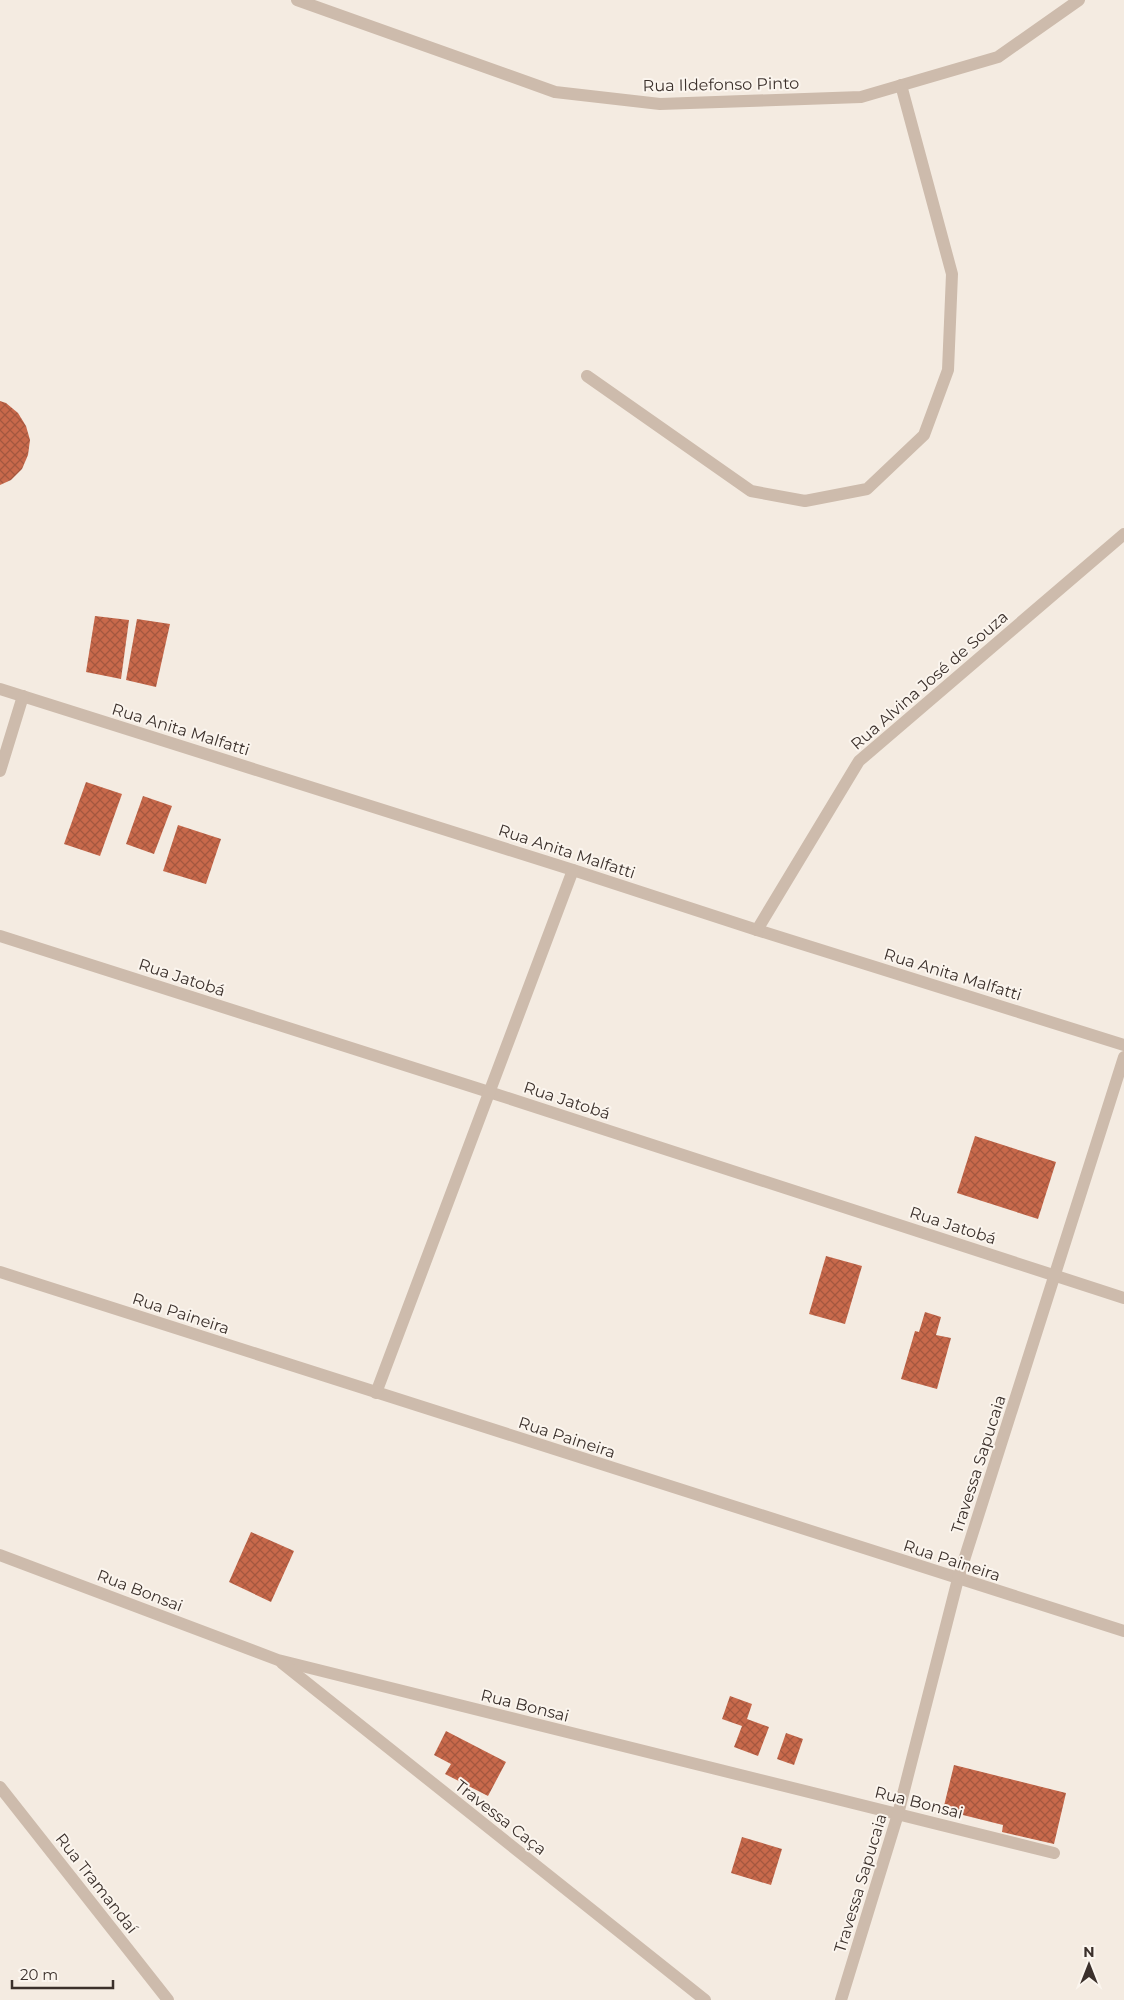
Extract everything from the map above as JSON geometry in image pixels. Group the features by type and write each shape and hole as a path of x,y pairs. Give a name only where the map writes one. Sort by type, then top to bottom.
{"street":[{"name":"Rua Ildefonso Pinto","path":"297,0 555,92 660,104 861,97 998,57 1079,0"},
{"path":"586,376 751,491 805,501 867,489 924,435 948,370 952,274 901,85"},
{"name":"Rua Alvina José de Souza","path":"758,930 859,761 1124,534"},
{"name":"Rua Anita Malfatti","path":"0,689 1124,1045"},
{"path":"0,771 22,696"},
{"path":"376,1393 573,870"},
{"name":"Rua Jatobá","path":"0,936 1124,1298"},
{"name":"Travessa Sapucaia","path":"841,2000 898,1814 958,1579 1124,1057"},
{"name":"Rua Paineira","path":"0,1272 1124,1631"},
{"name":"Rua Bonsai","path":"0,1555 278,1660 1054,1853"},
{"name":"Travessa Caça","path":"278,1660 705,2000"},
{"name":"Rua Tramandaí","path":"0,1787 168,2000"}],"building":[{"path":"0,401 6,403 18,413 26,426 30,440 28,455 22,469 11,480 0,485"},
{"path":"95,616 129,620 121,679 86,672"},
{"path":"137,619 170,624 156,687 126,680"},
{"path":"86,782 122,794 100,856 64,844"},
{"path":"143,796 172,806 154,854 126,844"},
{"path":"178,825 221,839 206,884 163,871"},
{"path":"975,1136 1056,1162 1038,1219 957,1193"},
{"path":"826,1256 862,1266 845,1324 809,1314"},
{"path":"925,1312 941,1317 936,1335 951,1338 937,1389 901,1379 915,1331 919,1332"},
{"path":"251,1532 294,1551 271,1602 229,1582"},
{"path":"730,1696 752,1704 747,1719 769,1727 758,1756 734,1747 742,1726 722,1719"},
{"path":"446,1731 506,1762 488,1796 445,1774 451,1764 434,1755"},
{"path":"786,1733 803,1739 794,1765 777,1759"},
{"path":"954,1765 1066,1793 1054,1844 1002,1832 1003,1825 943,1810"},
{"path":"742,1837 782,1849 771,1885 731,1873"}]}
